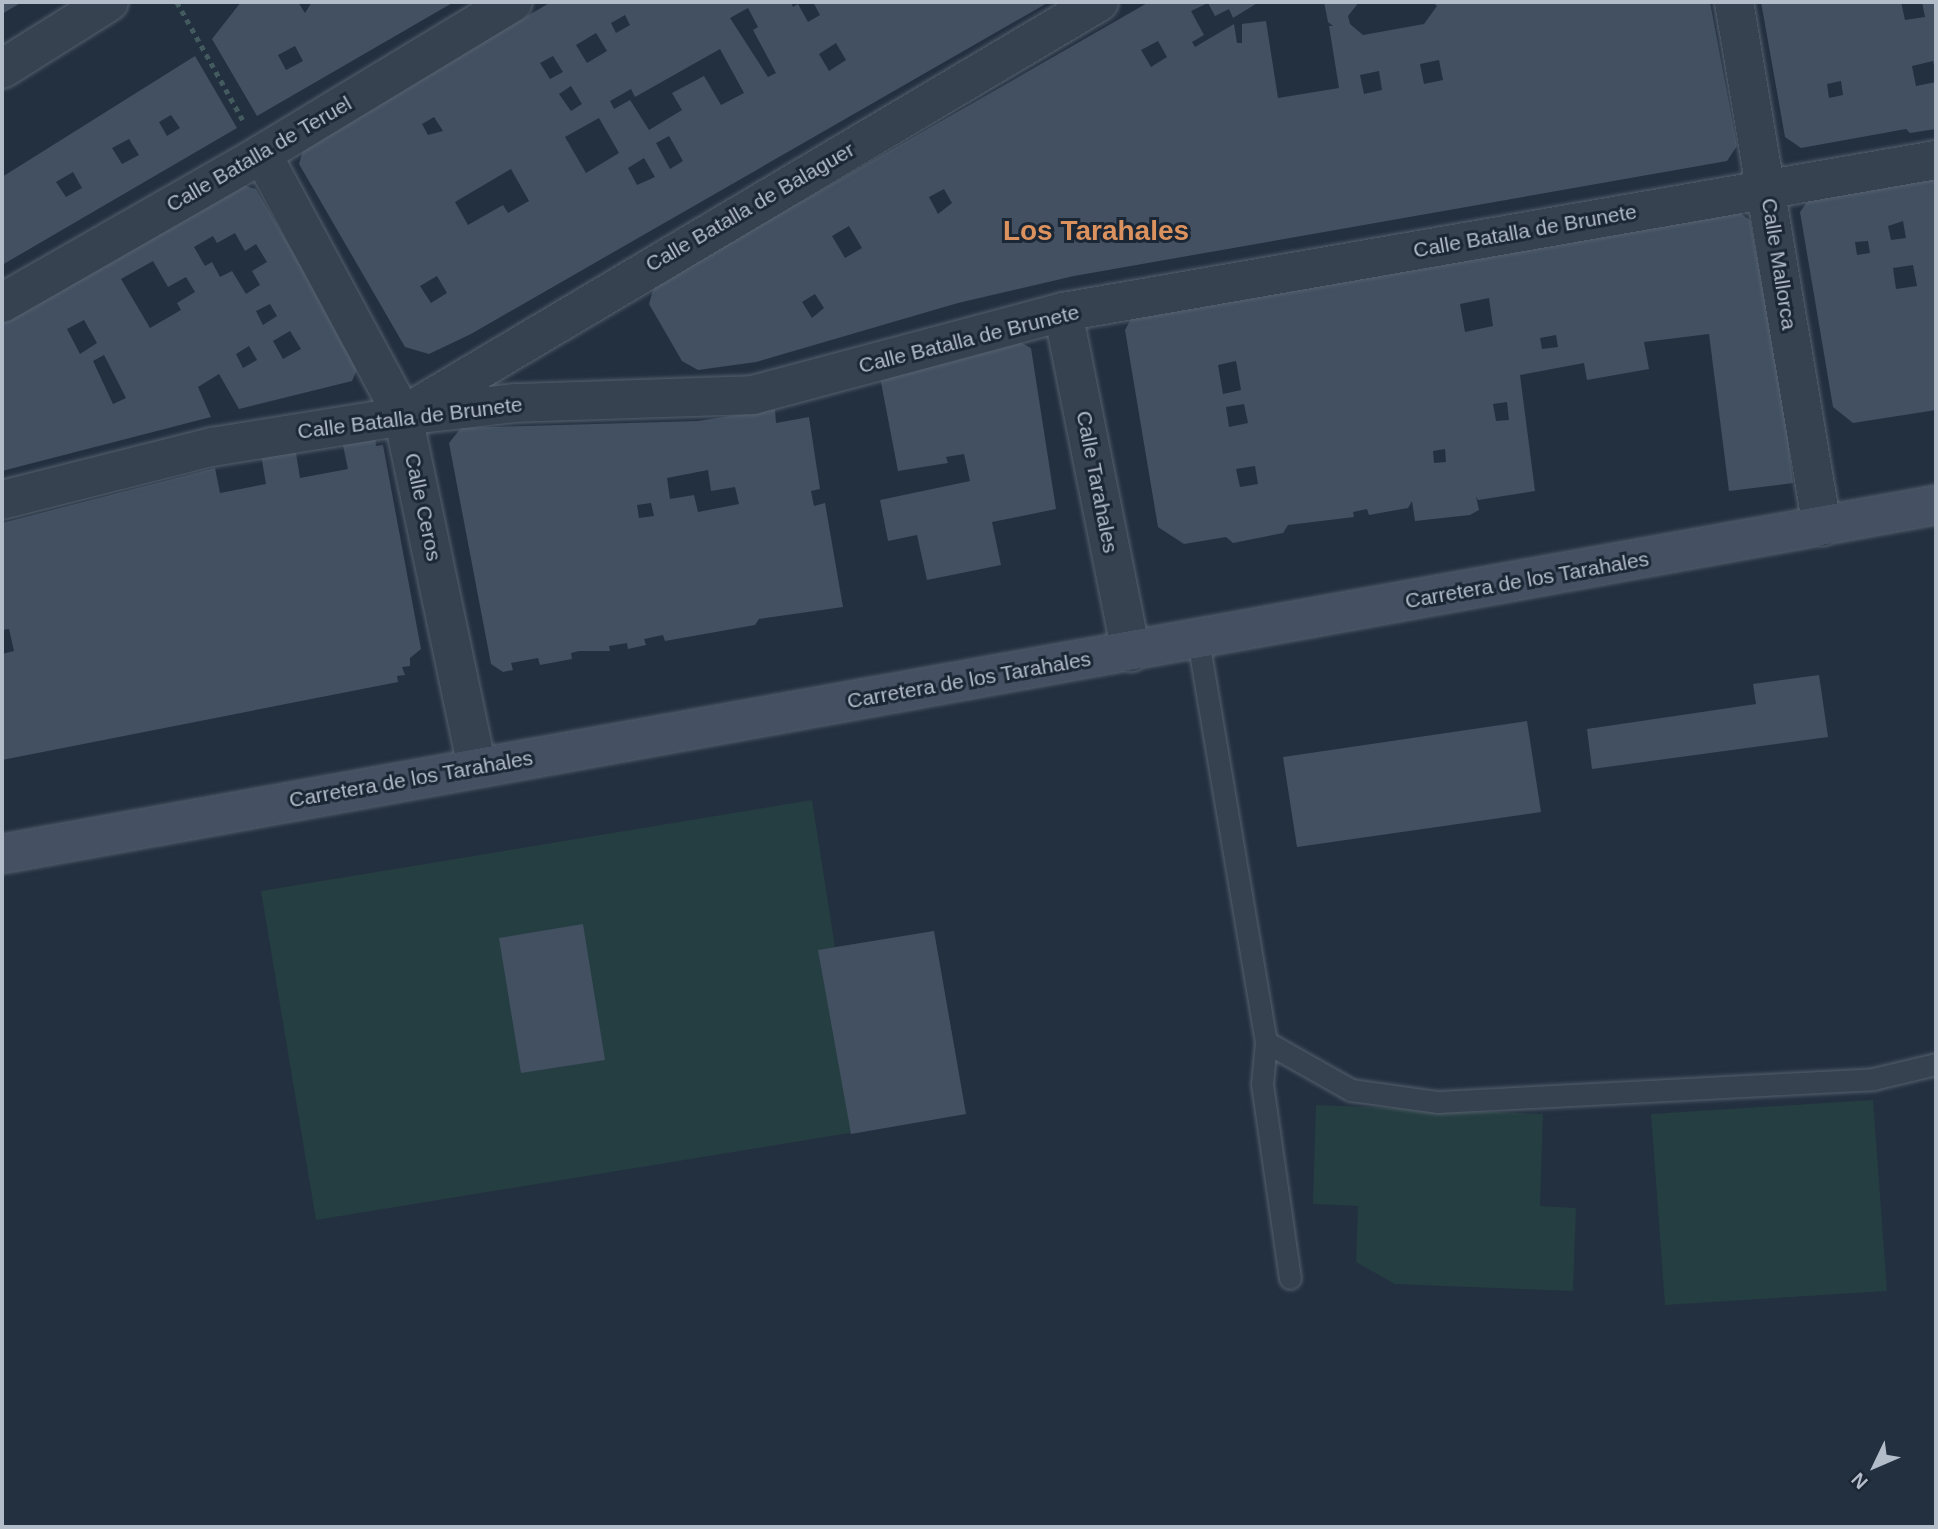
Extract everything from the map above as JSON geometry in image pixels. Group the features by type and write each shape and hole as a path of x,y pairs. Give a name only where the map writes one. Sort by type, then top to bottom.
{"street":[{"path":"2,69 109,2"},
{"name":"Calle Batalla de Teruel","path":"2,303 254,140 513,2"},
{"name":"Calle Batalla de Balaguer","path":"403,415 540,330 1099,2"},
{"name":"Calle Mallorca","path":"1734,2 1822,527"},
{"name":"Calle Ceros","path":"254,140 403,415 477,766"},
{"name":"Calle Batalla de Brunete","path":"2,500 212,447 403,415 516,403 753,395 1063,312 1936,160"},
{"name":"Calle Tarahales","path":"1063,312 1131,652"},
{"name":"Carretera de los Tarahales","path":"2,854 477,766 1199,640 1936,505"}],"lane":[{"path":"1199,640 1266,1042 1262,1084 1290,1278"},
{"path":"1266,1042 1351,1090 1438,1102 1873,1079 1936,1064"}],"path":[{"path":"177,2 254,140"}],"green space":[{"path":"812,800 835,947 934,931 966,1114 316,1220 261,891"},
{"path":"1873,1100 1887,1291 1665,1305 1651,1114"},
{"path":"1316,1105 1543,1114 1540,1206 1576,1208 1573,1291 1395,1284 1356,1262 1358,1206 1313,1204"}],"building":[{"path":"2,2 22,2 2,14"},
{"path":"241,2 298,2 305,13 312,2 454,2 257,116 212,39","holes":["295,46 303,61 286,70 278,55"]},
{"path":"551,2 791,2 793,7 798,4 808,22 820,15 813,2 1049,2 471,334 429,354 405,347 299,164 304,147","holes":["748,8 758,27 753,30 776,73 768,77 730,18","625,15 630,25 616,33 611,23","596,33 607,51 587,63 576,45","836,43 846,60 829,71 819,54","720,49 744,93 721,105 704,76 672,93 682,110 649,130 630,100 614,109 610,101 631,89 635,97","553,56 563,72 550,79 540,63","571,86 582,104 571,111 559,94","434,117 443,131 428,135 422,124","599,118 619,153 586,173 565,137","669,136 683,161 670,169 656,143","644,158 655,177 637,185 628,168","511,169 529,201 508,213 503,205 468,225 455,202","437,276 447,293 431,303 420,286"]},
{"path":"1149,2 1259,2 1233,18 1229,9 1215,16 1208,3 1191,11 1204,35 1192,42 1195,47 1234,24 1237,43 1242,43 1242,24 1266,21 1278,98 1339,88 1329,26 1333,26 1328,22 1324,2 1359,2 1348,16 1350,24 1363,35 1424,24 1437,6 1432,2 1710,2 1737,146 1727,161 1074,276 958,303 756,362 698,370 682,361 649,304 654,286","holes":["1158,41 1167,57 1151,67 1141,50","1439,60 1443,80 1424,84 1420,64","1379,71 1382,90 1364,94 1360,75","944,189 952,203 938,214 929,197","849,226 862,248 845,258 832,236","815,294 824,308 812,318 802,302"]},
{"path":"1761,2 1901,2 1905,20 1925,17 1922,2 1936,2 1936,74 1933,61 1912,66 1916,86 1936,82 1936,129 1910,133 1906,129 1801,148 1785,137","holes":["1841,81 1843,95 1829,98 1827,84"]},
{"path":"195,56 237,128 2,265 2,177","holes":["171,115 180,128 167,136 159,122","129,139 139,155 122,164 112,148","73,172 82,188 66,197 56,182"]},
{"path":"1936,174 1936,410 1853,423 1833,407 1800,212 1811,196","holes":["1903,221 1906,238 1891,240 1888,226","1868,241 1870,253 1857,255 1855,242","1913,265 1917,286 1896,289 1893,268"]},
{"path":"239,184 256,189 359,365 352,381 239,409 219,374 198,387 211,417 2,471 2,322","holes":["235,233 245,251 256,244 267,262 252,271 260,285 246,294 232,271 220,277 212,262 205,266 194,247 213,236 217,243","153,261 168,287 186,277 195,292 177,303 181,310 150,328 121,279","270,304 277,316 263,325 256,311","84,320 97,343 80,354 67,329","290,331 301,349 283,359 273,341","249,346 257,360 243,368 236,354","104,355 126,398 113,404 93,361"]},
{"path":"1735,210 1750,220 1783,397 1793,483 1729,491 1709,334 1644,342 1649,369 1587,380 1584,363 1520,375 1535,491 1478,500 1476,496 1479,510 1470,515 1415,521 1412,501 1408,508 1369,515 1367,509 1353,512 1354,517 1288,525 1283,533 1233,543 1226,537 1184,544 1158,527 1125,330 1133,315","holes":["1489,298 1493,326 1465,332 1460,304","1556,335 1558,347 1542,349 1540,338","1236,361 1241,390 1223,394 1218,365","1507,402 1509,420 1496,421 1493,404","1244,404 1248,423 1229,427 1226,407","1445,449 1446,462 1434,463 1433,451","1255,466 1258,484 1240,487 1236,469"]},
{"path":"1014,339 1031,348 1056,509 992,522 1001,565 927,580 917,535 888,541 880,500 970,481 964,454 946,457 948,463 898,471 880,377"},
{"path":"775,409 776,423 809,417 820,489 811,491 814,506 825,503 843,607 759,619 755,625 665,641 663,635 644,639 646,645 628,649 627,643 609,646 610,651 579,651 571,653 572,659 540,665 538,658 511,663 513,670 503,672 491,664 449,443 461,428 698,421","holes":["708,470 711,491 735,487 739,504 698,512 694,495 670,499 667,478","651,503 654,516 639,518 637,505"]},
{"path":"341,436 375,436 376,446 383,445 421,649 410,658 410,666 402,667 405,675 397,676 398,682 2,760 2,654 14,651 9,629 2,630 2,523 215,468 220,493 266,484 261,455 295,447 300,478 348,469"},
{"path":"1819,675 1828,737 1592,769 1587,729 1756,704 1753,684"},
{"path":"1527,721 1541,812 1297,847 1283,757"},
{"path":"583,924 605,1060 521,1073 499,938"},
{"path":"934,931 966,1114 851,1134 818,950"}],"district":[{"name":"Los Tarahales","path":"1096,231"}]}
